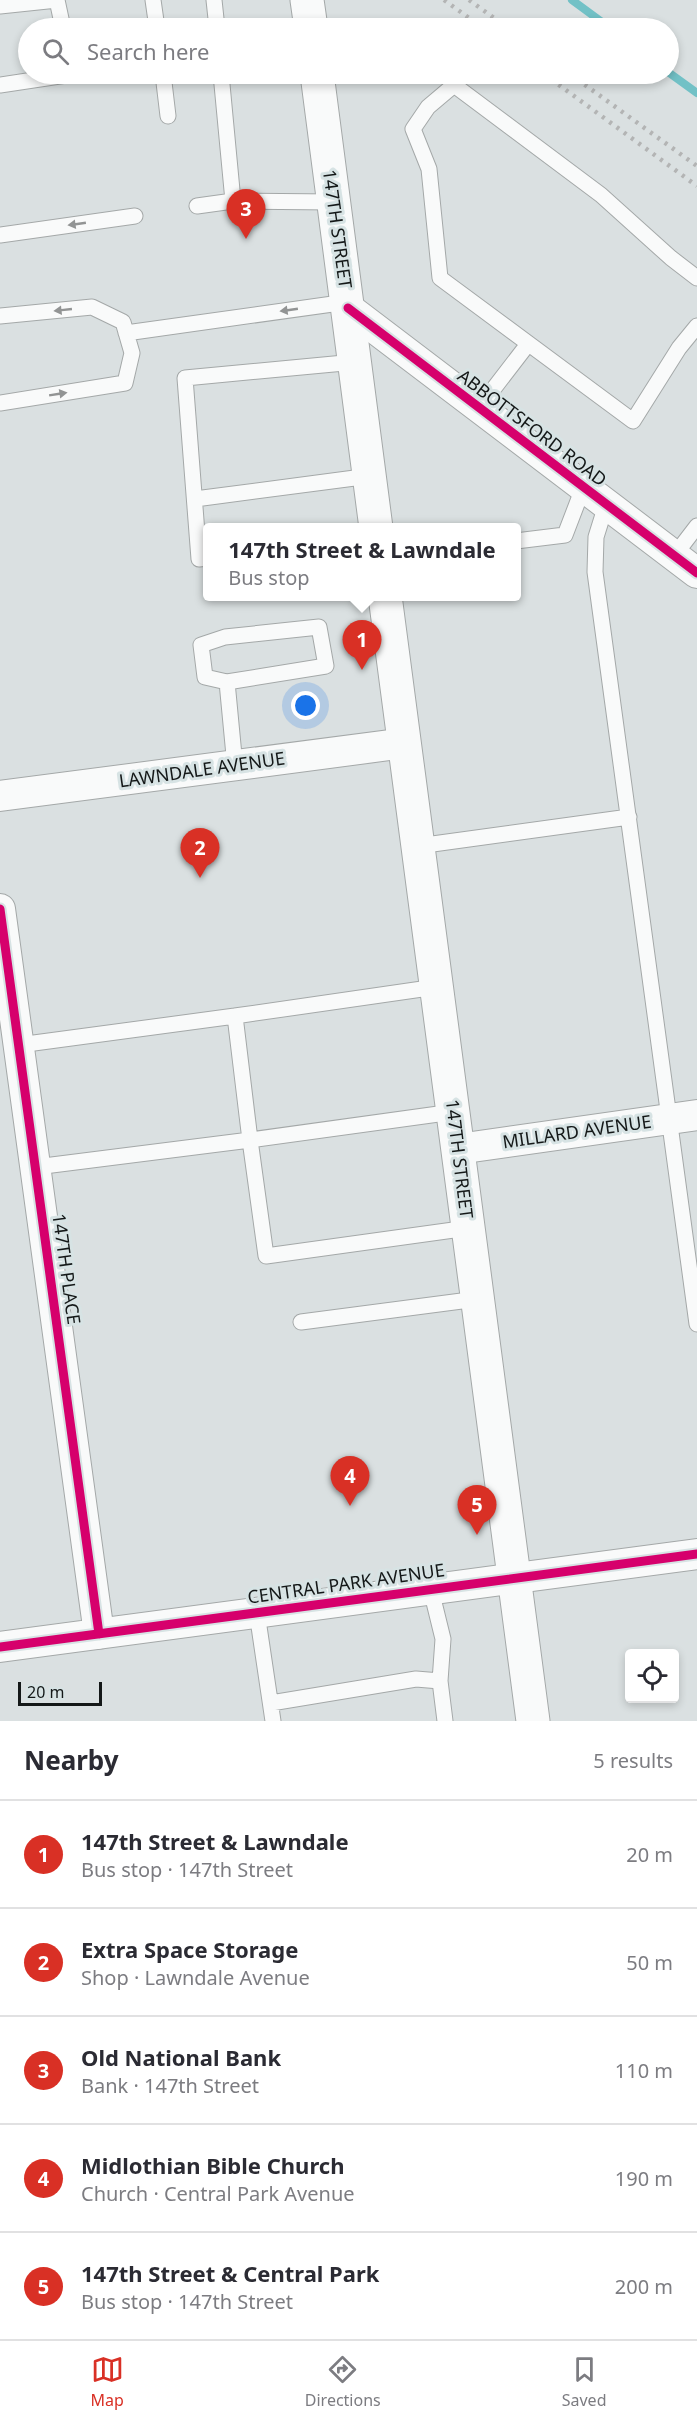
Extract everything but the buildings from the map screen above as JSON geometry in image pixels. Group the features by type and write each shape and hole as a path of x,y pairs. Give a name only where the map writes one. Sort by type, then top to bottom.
{"main road":[{"path":"307,0 310,18"},
{"name":"147TH STREET","path":"318,84 375,523"},
{"name":"147TH STREET","path":"386,601 532,1721"}],"street":[{"name":"ABBOTTSFORD ROAD","path":"347,305 478,409 686,565"},
{"name":"LAWNDALE AVENUE","path":"0,796 405,743"},
{"name":"147TH PLACE","path":"0,909 99,1634"},
{"name":"MILLARD AVENUE","path":"458,1149 684,1117"},
{"name":"CENTRAL PARK AVENUE","path":"0,1647 697,1554"}],"lane":[{"path":"0,6 57,0 61,18"},
{"path":"153,0 156,18"},
{"path":"214,0 216,18"},
{"path":"0,85 18,82"},
{"path":"164,84 168,116"},
{"path":"222,84 233,201"},
{"path":"697,279 601,195 454,85 428,107 413,129 429,169 440,278 633,421 679,348 697,326"},
{"path":"197,206 233,201 334,202"},
{"path":"0,235 135,216"},
{"path":"126,333 347,305"},
{"path":"0,316 92,306 123,322 132,353 124,383 0,403"},
{"path":"478,409 528,344"},
{"path":"203,558 199,559 185,378 355,362"},
{"path":"195,499 369,476"},
{"path":"521,540 565,536 594,496"},
{"path":"594,496 595,572 629,817 684,1117 697,1324"},
{"path":"686,565 697,526"},
{"path":"319,627 326,666 227,682 205,677 201,645 225,637 319,627"},
{"path":"227,682 235,765"},
{"path":"418,846 629,817"},
{"path":"19,1045 436,987"},
{"path":"235,1016 266,1256 468,1228"},
{"path":"36,1167 453,1112"},
{"path":"301,1322 477,1299"},
{"path":"431,1590 443,1640 440,1681 445,1721"},
{"path":"257,1613 273,1721"},
{"path":"271,1702 416,1679 440,1681"}],"waterway":[{"path":"572,0 596,18"},
{"path":"679,80 697,93"}],"railway":[{"path":"444,0 469,18"},
{"path":"469,0 494,18"},
{"path":"558,84 697,186"},
{"path":"584,84 697,166"}],"cycle path":[{"path":"348,308 697,573"},
{"path":"0,909 99,1634"},
{"path":"0,1647 697,1554"}],"place":[{"name":"Old National Bank","path":"246,239"},
{"name":"147th Street & Lawndale","path":"362,670"},
{"name":"Extra Space Storage","path":"200,878"},
{"name":"Midlothian Bible Church","path":"350,1506"},
{"name":"147th Street & Central Park","path":"477,1535"}]}
